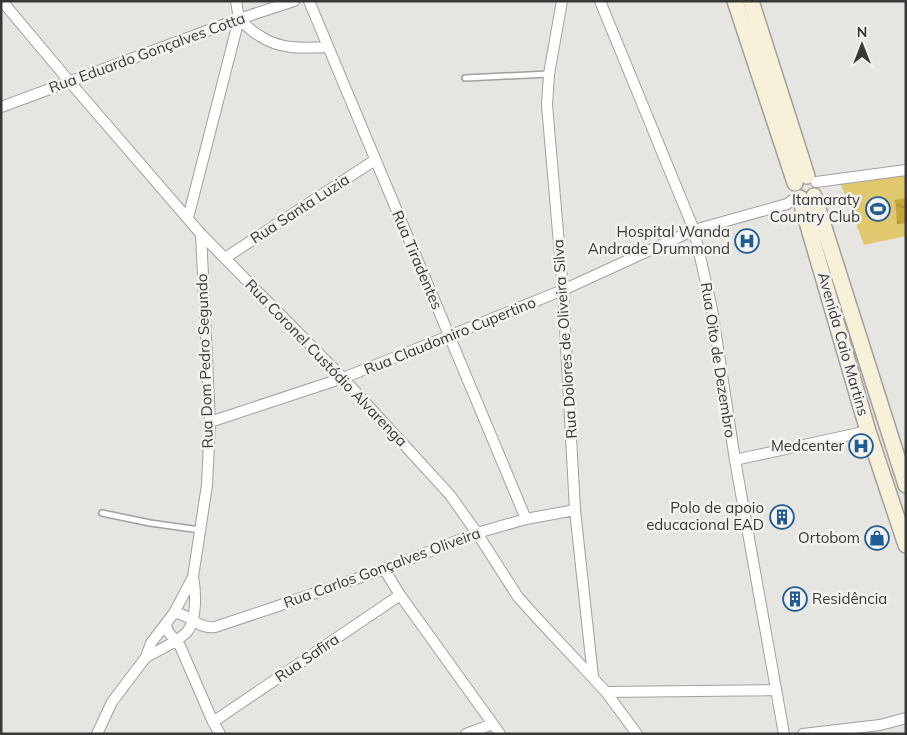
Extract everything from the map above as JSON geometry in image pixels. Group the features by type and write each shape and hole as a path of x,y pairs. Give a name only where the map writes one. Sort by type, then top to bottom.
{"main road":[{"name":"Avenida Caio Martins","path":"735,1 805,189 906,484"},
{"name":"Avenida Caio Martins","path":"751,1 805,189 868,431 906,545"}],"street":[{"name":"Rua Coronel Custódio Alvarenga","path":"2,1 201,234 343,378 450,495 518,597 593,677 637,734"},
{"path":"188,218 239,19 236,1"},
{"name":"Rua Eduardo Gonçalves Cotta","path":"1,107 239,19 294,1"},
{"name":"Rua Tiradentes","path":"309,1 526,519"},
{"name":"Rua Dolores de Oliveira Silva","path":"562,1 549,74 547,105 563,290 575,510 593,677"},
{"name":"Rua Oito de Dezembro","path":"600,1 694,230 712,309 735,460 784,734"},
{"path":"239,19 260,37 278,44 300,49 328,47"},
{"name":"Rua Santa Luzia","path":"225,258 375,160"},
{"name":"Rua Claudomiro Cupertino","path":"210,422 343,378 563,290 694,230 787,204 805,189 906,170"},
{"name":"Rua Dom Pedro Segundo","path":"97,734 112,702 146,657 186,632 192,620 196,595 193,577 206,485 210,422 201,234"},
{"path":"735,460 868,431"},
{"name":"Rua Carlos Gonçalves Oliveira","path":"192,620 201,626 215,627 384,569 477,533 526,519 575,510"},
{"path":"384,569 400,595 500,734"},
{"name":"Rua Dom Pedro Segundo","path":"146,657 151,643 174,613 193,577"},
{"name":"Rua Safira","path":"213,722 400,595"},
{"path":"174,613 181,613 192,620"},
{"path":"166,624 168,633 176,639 180,646 220,734"},
{"path":"606,692 775,690"},
{"path":"803,734 880,729 906,718"},
{"path":"466,734 493,724"}],"lane":[{"path":"465,78 549,74"},
{"path":"102,512 200,530"}],"shaded area":[{"name":"Itamaraty Country Club","path":"906,173 906,236 864,245 840,182"}],"water":[{"path":"906,198 906,223 897,224 895,200"}],"place":[{"name":"Itamaraty Country Club","path":"878,209"},
{"name":"Hospital Wanda Andrade Drummond","path":"747,241"},
{"name":"Medcenter","path":"861,446"},
{"name":"Polo de apoio educacional EAD","path":"782,517"},
{"name":"Ortobom","path":"877,538"},
{"name":"Residência","path":"795,599"}]}
